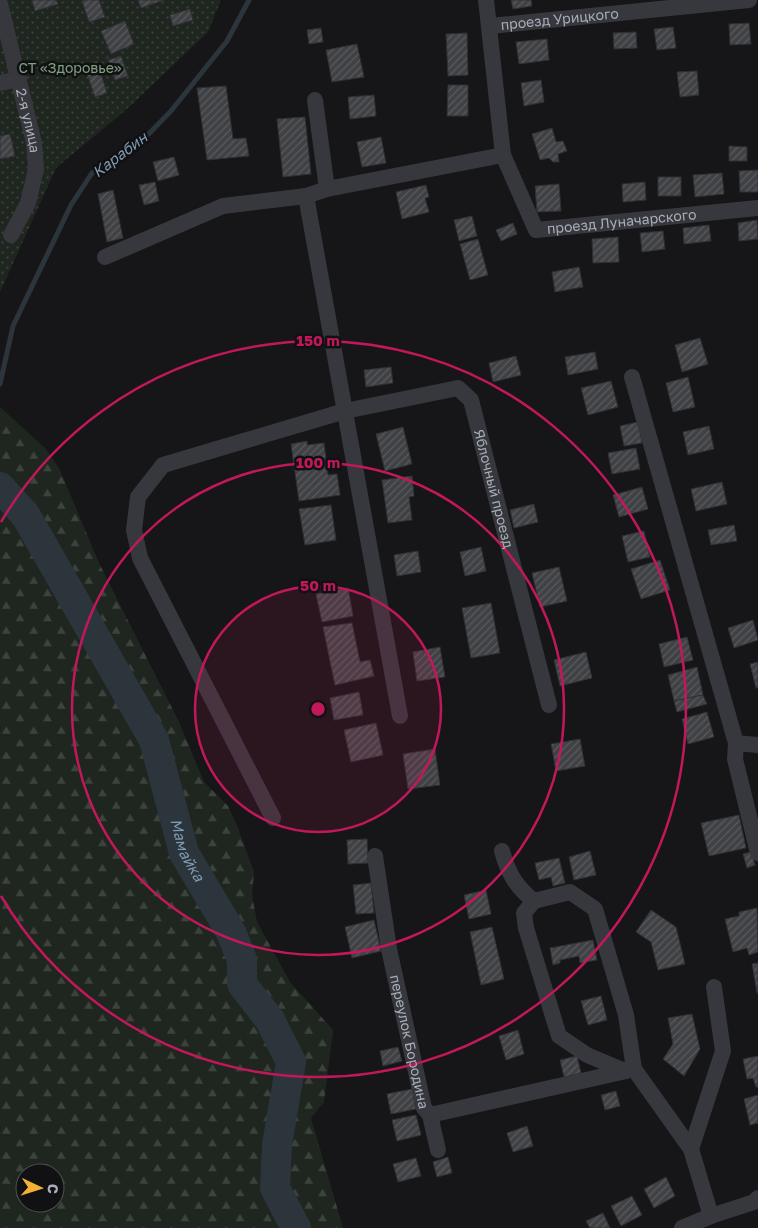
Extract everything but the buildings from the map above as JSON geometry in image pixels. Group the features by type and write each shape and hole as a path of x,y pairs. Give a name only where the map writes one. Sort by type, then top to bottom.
{"street":[{"path":"105,257 223,206 306,196 327,189 503,154 486,0"},
{"name":"проезд Урицкого","path":"490,26 749,0"},
{"name":"2-я улица","path":"0,4 34,142 36,169 28,203 11,235"},
{"path":"0,83 19,79"},
{"path":"315,100 327,189"},
{"name":"проезд Луначарского","path":"503,154 536,230 758,208"},
{"path":"306,196 400,716"},
{"path":"632,377 736,742 735,759 758,853"},
{"name":"Яблочный проезд","path":"345,411 458,388 471,400 549,705"},
{"path":"273,818 140,558 134,530 138,497 163,465 345,411"},
{"path":"736,742 758,745"},
{"path":"502,851 506,864 520,890 534,901"},
{"name":"переулок Бородина","path":"375,856 388,949 424,1108 430,1115 630,1070"},
{"path":"630,1070 626,1015 595,909 570,892 534,901 524,913 526,928 559,1036 587,1055 630,1070 691,1149 711,1216"},
{"path":"691,1149 723,1050 714,987"},
{"path":"430,1115 438,1150"},
{"path":"682,1228 754,1202 758,1198"}],"green space":[{"name":"СТ «Здоровье»","path":"0,0 221,0 208,32 127,109 56,168 0,292"},
{"path":"0,407 46,449 59,468 99,563 179,722 204,782 228,806 238,828 254,872 252,895 257,922 290,982 333,1030 324,1102 311,1118 343,1228 0,1228"}],"waterway":[{"name":"Карабин","path":"0,384 13,326 71,205 92,173 135,148 171,111 227,41 249,0"},
{"name":"Мамайка","path":"0,487 26,516 154,740 184,853 232,934 242,960 242,984 270,1020 291,1062 277,1145 275,1188 296,1228"}]}
